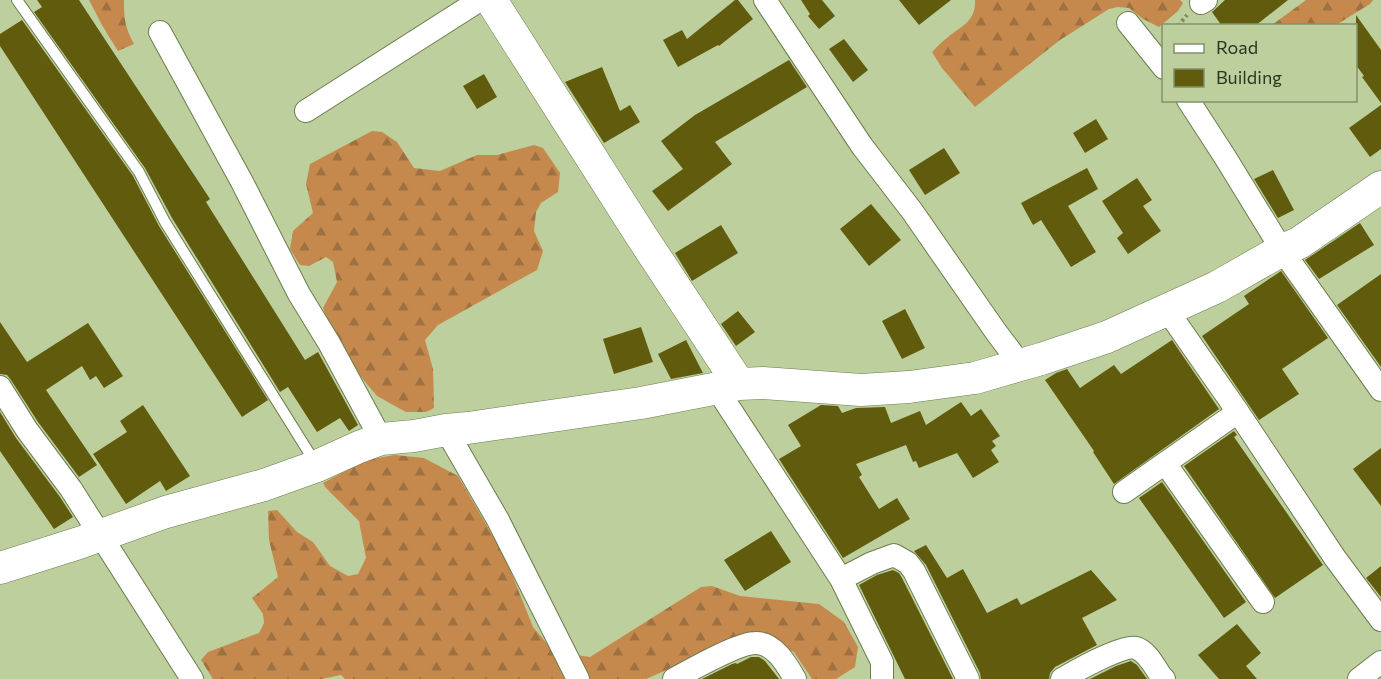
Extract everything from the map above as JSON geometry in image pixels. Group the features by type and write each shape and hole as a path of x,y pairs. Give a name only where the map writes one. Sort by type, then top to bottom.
{"street":[{"path":"306,111 480,0"},
{"path":"491,0 640,234 841,579 882,662 882,679"},
{"path":"765,0 862,146 912,211 1021,365"},
{"path":"1128,24 1162,66"},
{"path":"160,32 242,182 299,294 329,343 381,439"},
{"path":"1189,102 1226,157 1282,250 1381,390"},
{"path":"0,568 166,512 264,485 381,439 642,403 728,386 764,383 861,390 909,387 975,378 1107,337 1217,287 1282,250 1299,243 1381,187"},
{"path":"1167,310 1335,558 1381,620"},
{"path":"0,387 27,430 71,489 192,679"},
{"path":"1124,492 1238,412"},
{"path":"446,430 498,520 578,679"},
{"path":"1166,463 1263,602"},
{"path":"841,579 894,555 908,563 921,583 968,679"},
{"path":"683,677 723,654 756,642 779,654 795,679"},
{"path":"1062,679 1130,646 1144,652 1164,679"},
{"path":"1359,679 1381,662"}],"lane":[{"path":"17,0 139,172 165,222 317,466"}],"green space":[{"path":"89,0 124,0 126,23 134,44 118,51"},
{"path":"975,0 1180,0 1183,3 1178,11 1159,27 1143,19 1129,8 1109,9 1060,40 975,107 942,68 932,52 970,19"},
{"path":"1306,0 1373,0 1338,24 1273,24"},
{"path":"372,131 382,132 397,142 414,168 440,171 477,155 497,155 534,145 543,148 560,173 558,192 541,203 536,212 534,231 543,251 537,270 438,325 425,340 433,369 434,408 426,412 406,412 377,396 336,347 323,308 337,282 333,262 326,257 309,266 300,265 290,249 293,231 313,213 306,184 310,164"},
{"path":"395,455 424,458 458,476 505,557 533,627 554,652 590,657 701,587 712,586 740,596 819,604 844,622 858,647 855,667 836,679 812,679 794,652 758,638 714,649 646,679 345,679 341,675 322,679 213,679 201,660 208,652 259,633 264,623 263,614 252,598 278,577 269,540 268,511 277,510 297,532 313,542 330,566 348,576 358,574 366,558 359,521 323,483 366,460"}],"building":[{"path":"37,0 79,0 210,199 206,202 305,360 318,352 358,425 349,431 340,418 317,432 288,387 280,392 172,218 145,168 34,12 42,7"},
{"path":"735,0 738,0 753,19 719,46 678,67 663,40 682,30 687,39"},
{"path":"801,0 822,0 835,16 819,29 808,16 810,14"},
{"path":"899,0 951,0 919,25"},
{"path":"1225,0 1288,0 1258,24 1221,24 1212,12"},
{"path":"1356,15 1381,50 1381,103 1357,66"},
{"path":"22,20 133,176 159,226 268,400 242,417 0,46 0,34"},
{"path":"844,39 868,70 853,82 829,49"},
{"path":"789,60 807,87 715,142 732,164 668,211 652,191 683,169 661,141 695,115"},
{"path":"602,67 620,111 630,105 640,122 604,143 565,82"},
{"path":"484,74 497,97 477,109 463,86"},
{"path":"1381,105 1381,149 1370,157 1349,128"},
{"path":"1096,119 1108,139 1085,153 1073,133"},
{"path":"944,148 960,173 925,195 909,170"},
{"path":"1087,168 1098,189 1068,206 1096,252 1071,267 1041,220 1033,225 1021,203"},
{"path":"1273,170 1294,210 1278,218 1254,179"},
{"path":"1137,178 1152,200 1143,206 1161,231 1128,254 1117,238 1123,233 1102,201"},
{"path":"871,204 901,240 869,266 840,229"},
{"path":"1360,223 1374,245 1319,279 1305,260"},
{"path":"721,225 738,253 692,281 675,253"},
{"path":"1281,271 1328,338 1282,369 1299,394 1259,420 1202,336 1249,304 1244,296"},
{"path":"1381,274 1381,367 1337,305"},
{"path":"905,309 925,348 902,359 882,321"},
{"path":"738,311 755,332 736,346 721,324"},
{"path":"0,322 27,362 88,323 123,376 104,388 96,376 90,380 82,366 46,390 97,465 79,477 38,422 11,380 7,375 0,374"},
{"path":"641,327 653,362 614,374 603,339"},
{"path":"686,340 703,373 671,379 658,354"},
{"path":"1172,340 1219,409 1114,484 1045,380 1067,369 1080,388 1114,365 1121,374"},
{"path":"961,402 971,416 981,409 1000,436 992,441 996,446 991,450 999,462 973,478 957,453 919,468 916,461 913,462 906,445 856,464 862,475 859,477 879,509 897,498 910,519 843,558 779,459 801,446 788,425 821,405 838,406 842,413 856,408 885,407 891,423 920,411 926,425"},
{"path":"143,405 190,476 166,491 160,481 126,504 93,454 127,432 120,421"},
{"path":"0,412 73,517 54,529 0,451"},
{"path":"1234,431 1237,435 1234,437 1323,565 1275,598 1184,466"},
{"path":"1381,448 1381,506 1353,469"},
{"path":"1162,482 1246,602 1224,618 1139,498"},
{"path":"771,531 791,562 745,591 724,560"},
{"path":"926,545 947,578 963,569 987,613 1017,598 1021,605 1091,570 1117,600 1082,618 1097,645 1055,667 1049,679 981,679 926,565 914,551"},
{"path":"1381,566 1381,597 1366,578"},
{"path":"893,570 902,578 953,679 905,679 859,585 877,575"},
{"path":"1237,624 1261,653 1246,666 1257,679 1219,679 1198,655"},
{"path":"751,657 759,657 765,661 779,679 702,679 732,664"},
{"path":"1131,661 1137,665 1147,679 1090,679 1116,666"}]}
